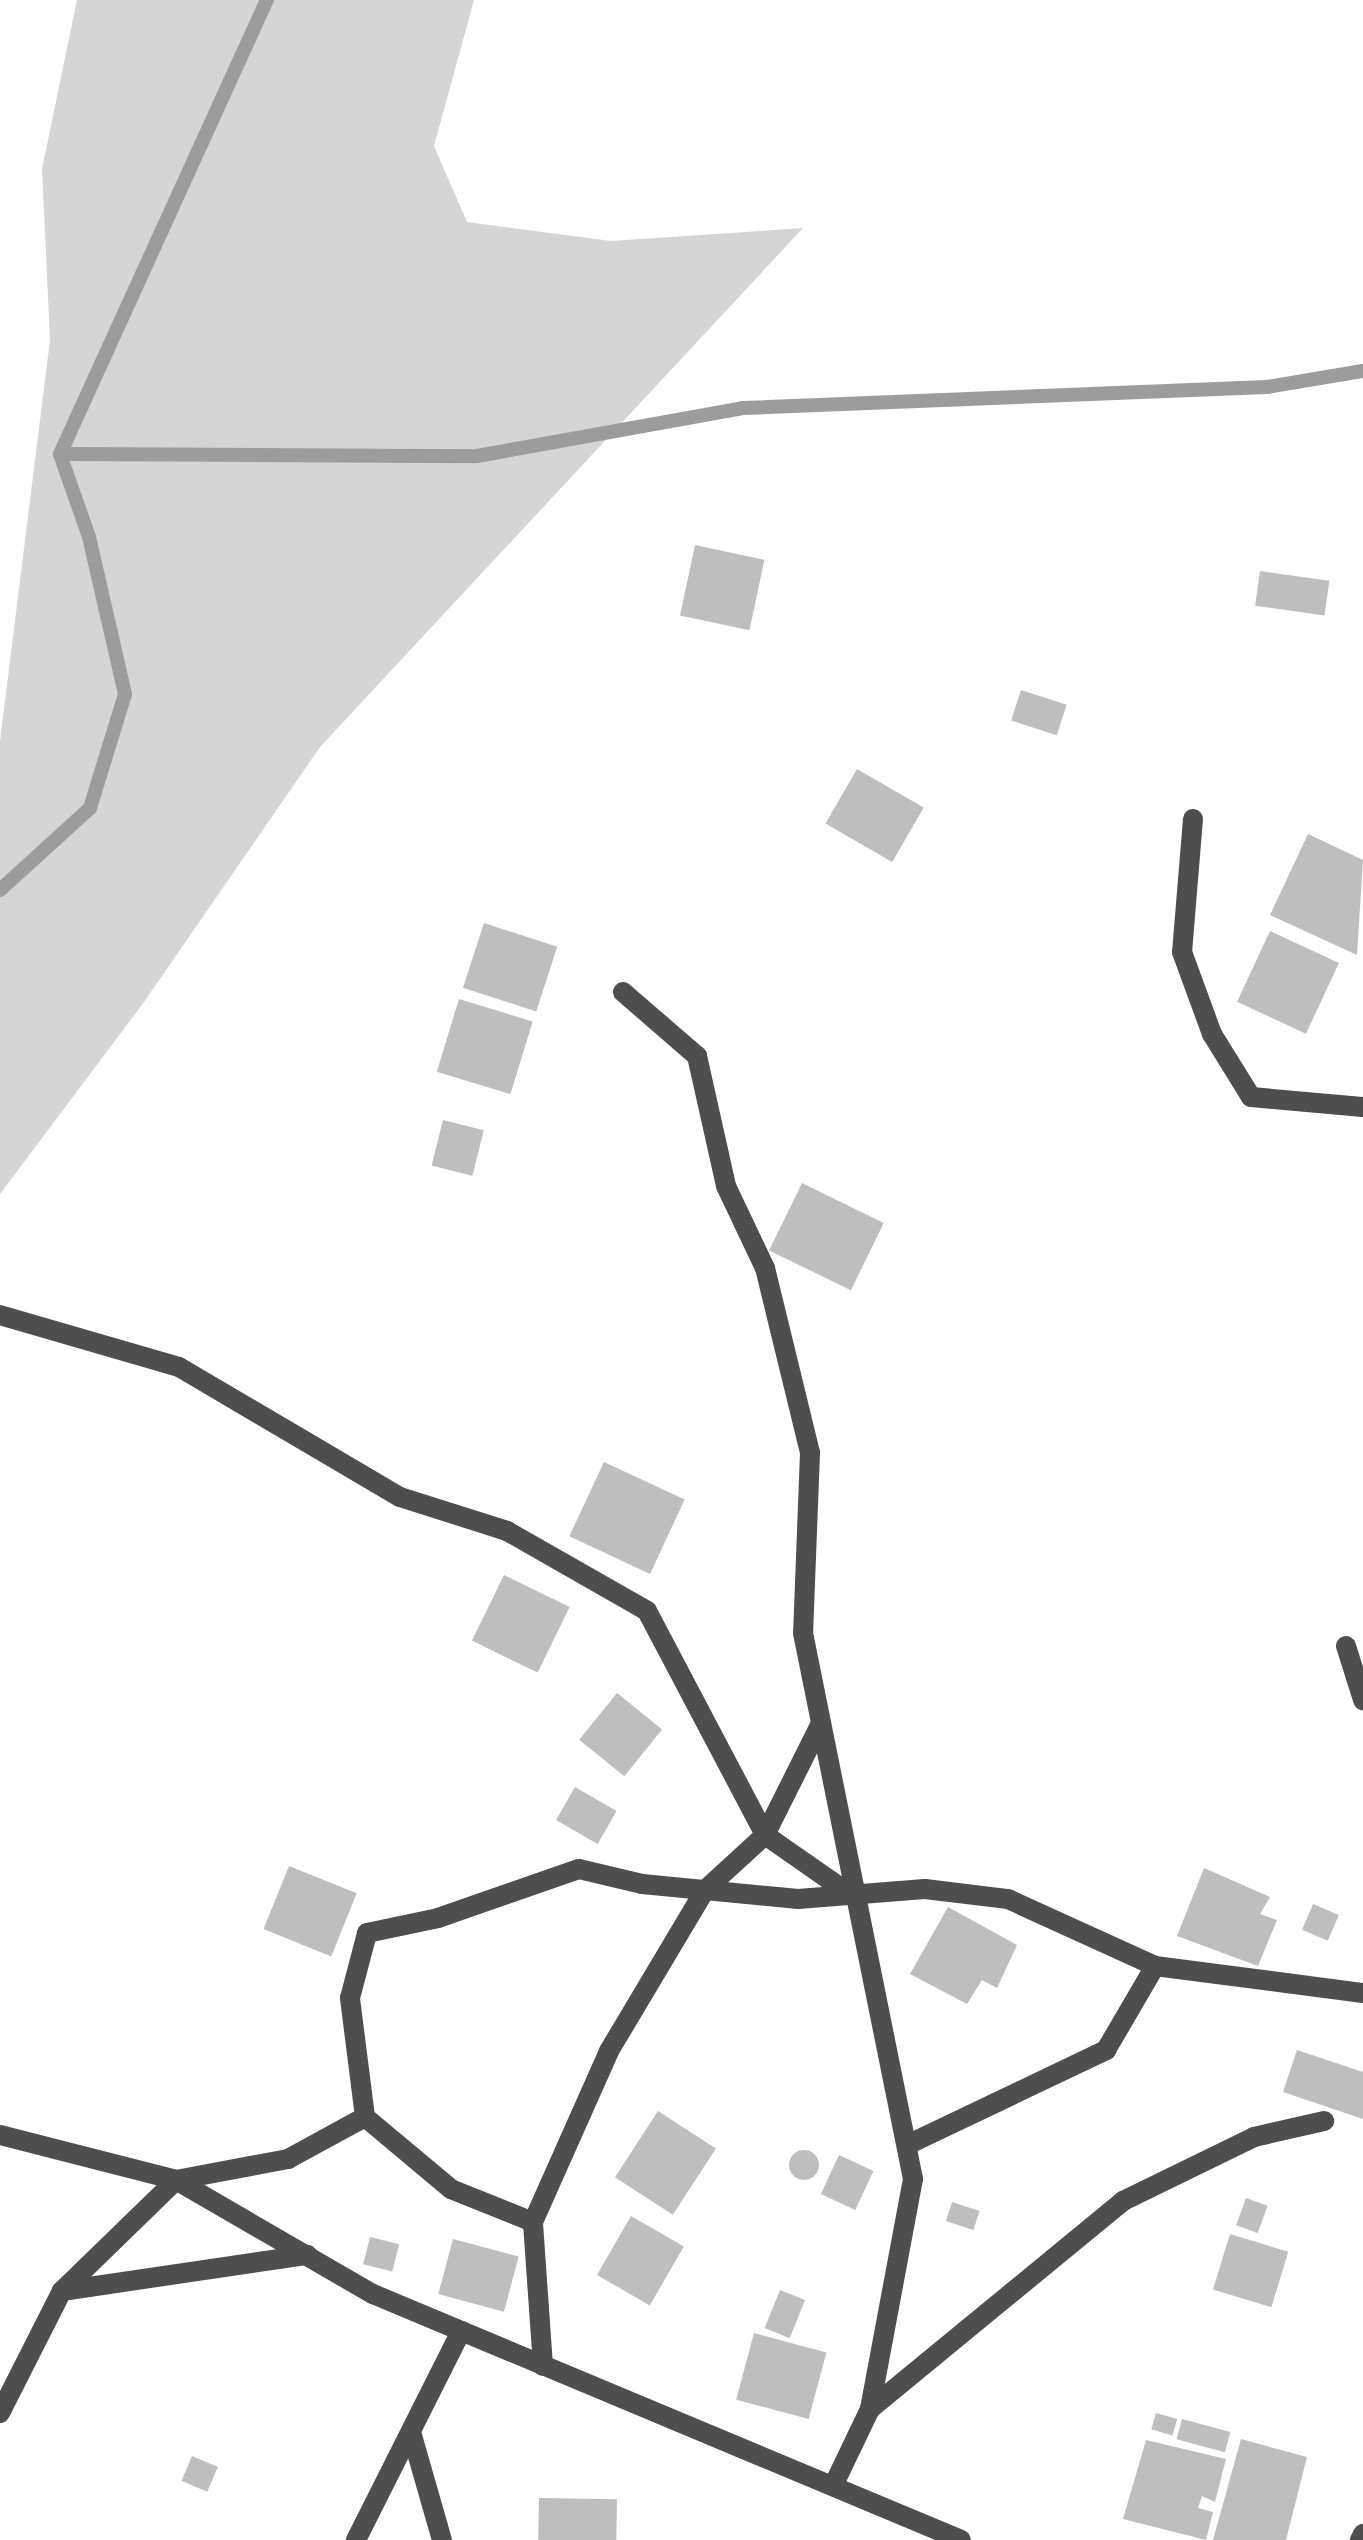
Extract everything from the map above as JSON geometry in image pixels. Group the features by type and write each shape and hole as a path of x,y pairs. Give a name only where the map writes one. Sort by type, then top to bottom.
{"street":[{"path":"1193,819 1182,952 1212,1034 1251,1097 1363,1107"},
{"path":"623,992 697,1056 726,1186 765,1268 810,1453 803,1633 851,1895 913,2179 870,2409 835,2482"},
{"path":"0,1315 179,1367 400,1497 507,1531 647,1611 765,1835 851,1895"},
{"path":"1346,1646 1363,1700"},
{"path":"543,2366 533,2222 609,2051 705,1890 765,1835 820,1725"},
{"path":"533,2222 451,2189 365,2117 350,1998 367,1933 438,1918 579,1869 705,1890 798,1899 925,1889 1008,1899 1155,1966 1363,1993"},
{"path":"907,2145 1106,2050 1155,1966"},
{"path":"0,2413 62,2291 176,2180 288,2159 365,2117"},
{"path":"870,2409 1123,2201 1254,2137 1324,2121"},
{"path":"0,2135 176,2180 307,2255 461,2331 835,2482 961,2540"},
{"path":"62,2291 307,2255"},
{"path":"356,2540 461,2331"},
{"path":"411,2432 442,2540"},
{"path":"1360,2540 1363,2534"}],"shaded area":[{"path":"77,0 474,0 434,146 467,222 611,241 803,228 320,747 144,1002 0,1194 0,741 50,340 42,169"}],"building":[{"path":"695,545 764,560 749,630 680,615"},
{"path":"1260,571 1329,581 1324,615 1255,606"},
{"path":"1021,690 1067,705 1057,735 1011,720"},
{"path":"857,769 924,808 892,862 826,824"},
{"path":"1308,834 1363,860 1357,955 1270,915"},
{"path":"484,923 557,947 536,1011 463,988"},
{"path":"1270,931 1339,963 1306,1034 1237,1002"},
{"path":"459,999 533,1022 510,1094 437,1072"},
{"path":"443,1120 484,1130 472,1176 432,1166"},
{"path":"802,1183 884,1223 851,1290 769,1250"},
{"path":"604,1462 685,1500 650,1574 569,1536"},
{"path":"504,1575 570,1607 538,1673 472,1641"},
{"path":"617,1693 662,1730 624,1776 579,1740"},
{"path":"575,1787 617,1811 598,1844 556,1820"},
{"path":"289,1866 357,1893 331,1956 264,1929"},
{"path":"1204,1868 1270,1897 1260,1914 1277,1920 1258,1966 1177,1936"},
{"path":"1313,1904 1339,1915 1328,1941 1302,1930"},
{"path":"948,1907 1017,1945 997,1988 982,1980 967,2004 910,1974"},
{"path":"1297,2050 1363,2072 1363,2119 1283,2092"},
{"path":"658,2111 716,2149 673,2215 615,2177"},
{"path":"804,2150 815,2154 819,2165 815,2176 804,2180 793,2176 789,2165 793,2154"},
{"path":"839,2155 873,2171 855,2210 821,2194"},
{"path":"1246,2198 1268,2206 1258,2233 1236,2225"},
{"path":"952,2202 980,2211 973,2230 946,2221"},
{"path":"631,2216 684,2246 650,2305 597,2275"},
{"path":"1230,2234 1288,2252 1271,2307 1213,2289"},
{"path":"370,2237 399,2244 392,2271 363,2264"},
{"path":"453,2239 519,2257 504,2312 438,2294"},
{"path":"780,2290 805,2300 790,2338 765,2328"},
{"path":"754,2333 826,2352 809,2419 736,2400"},
{"path":"1156,2413 1177,2419 1172,2435 1151,2429"},
{"path":"1182,2419 1230,2432 1225,2452 1177,2439"},
{"path":"1241,2439 1307,2457 1286,2540 1213,2540"},
{"path":"1146,2440 1226,2459 1215,2502 1202,2496 1198,2508 1213,2512 1206,2540 1123,2519"},
{"path":"192,2456 218,2467 207,2492 181,2481"},
{"path":"539,2498 617,2499 616,2540 538,2540"}],"waterway":[{"path":"0,890 90,808 125,694 89,537 60,454 267,0"},
{"path":"60,454 477,456 743,408 1267,387 1363,371"}]}
